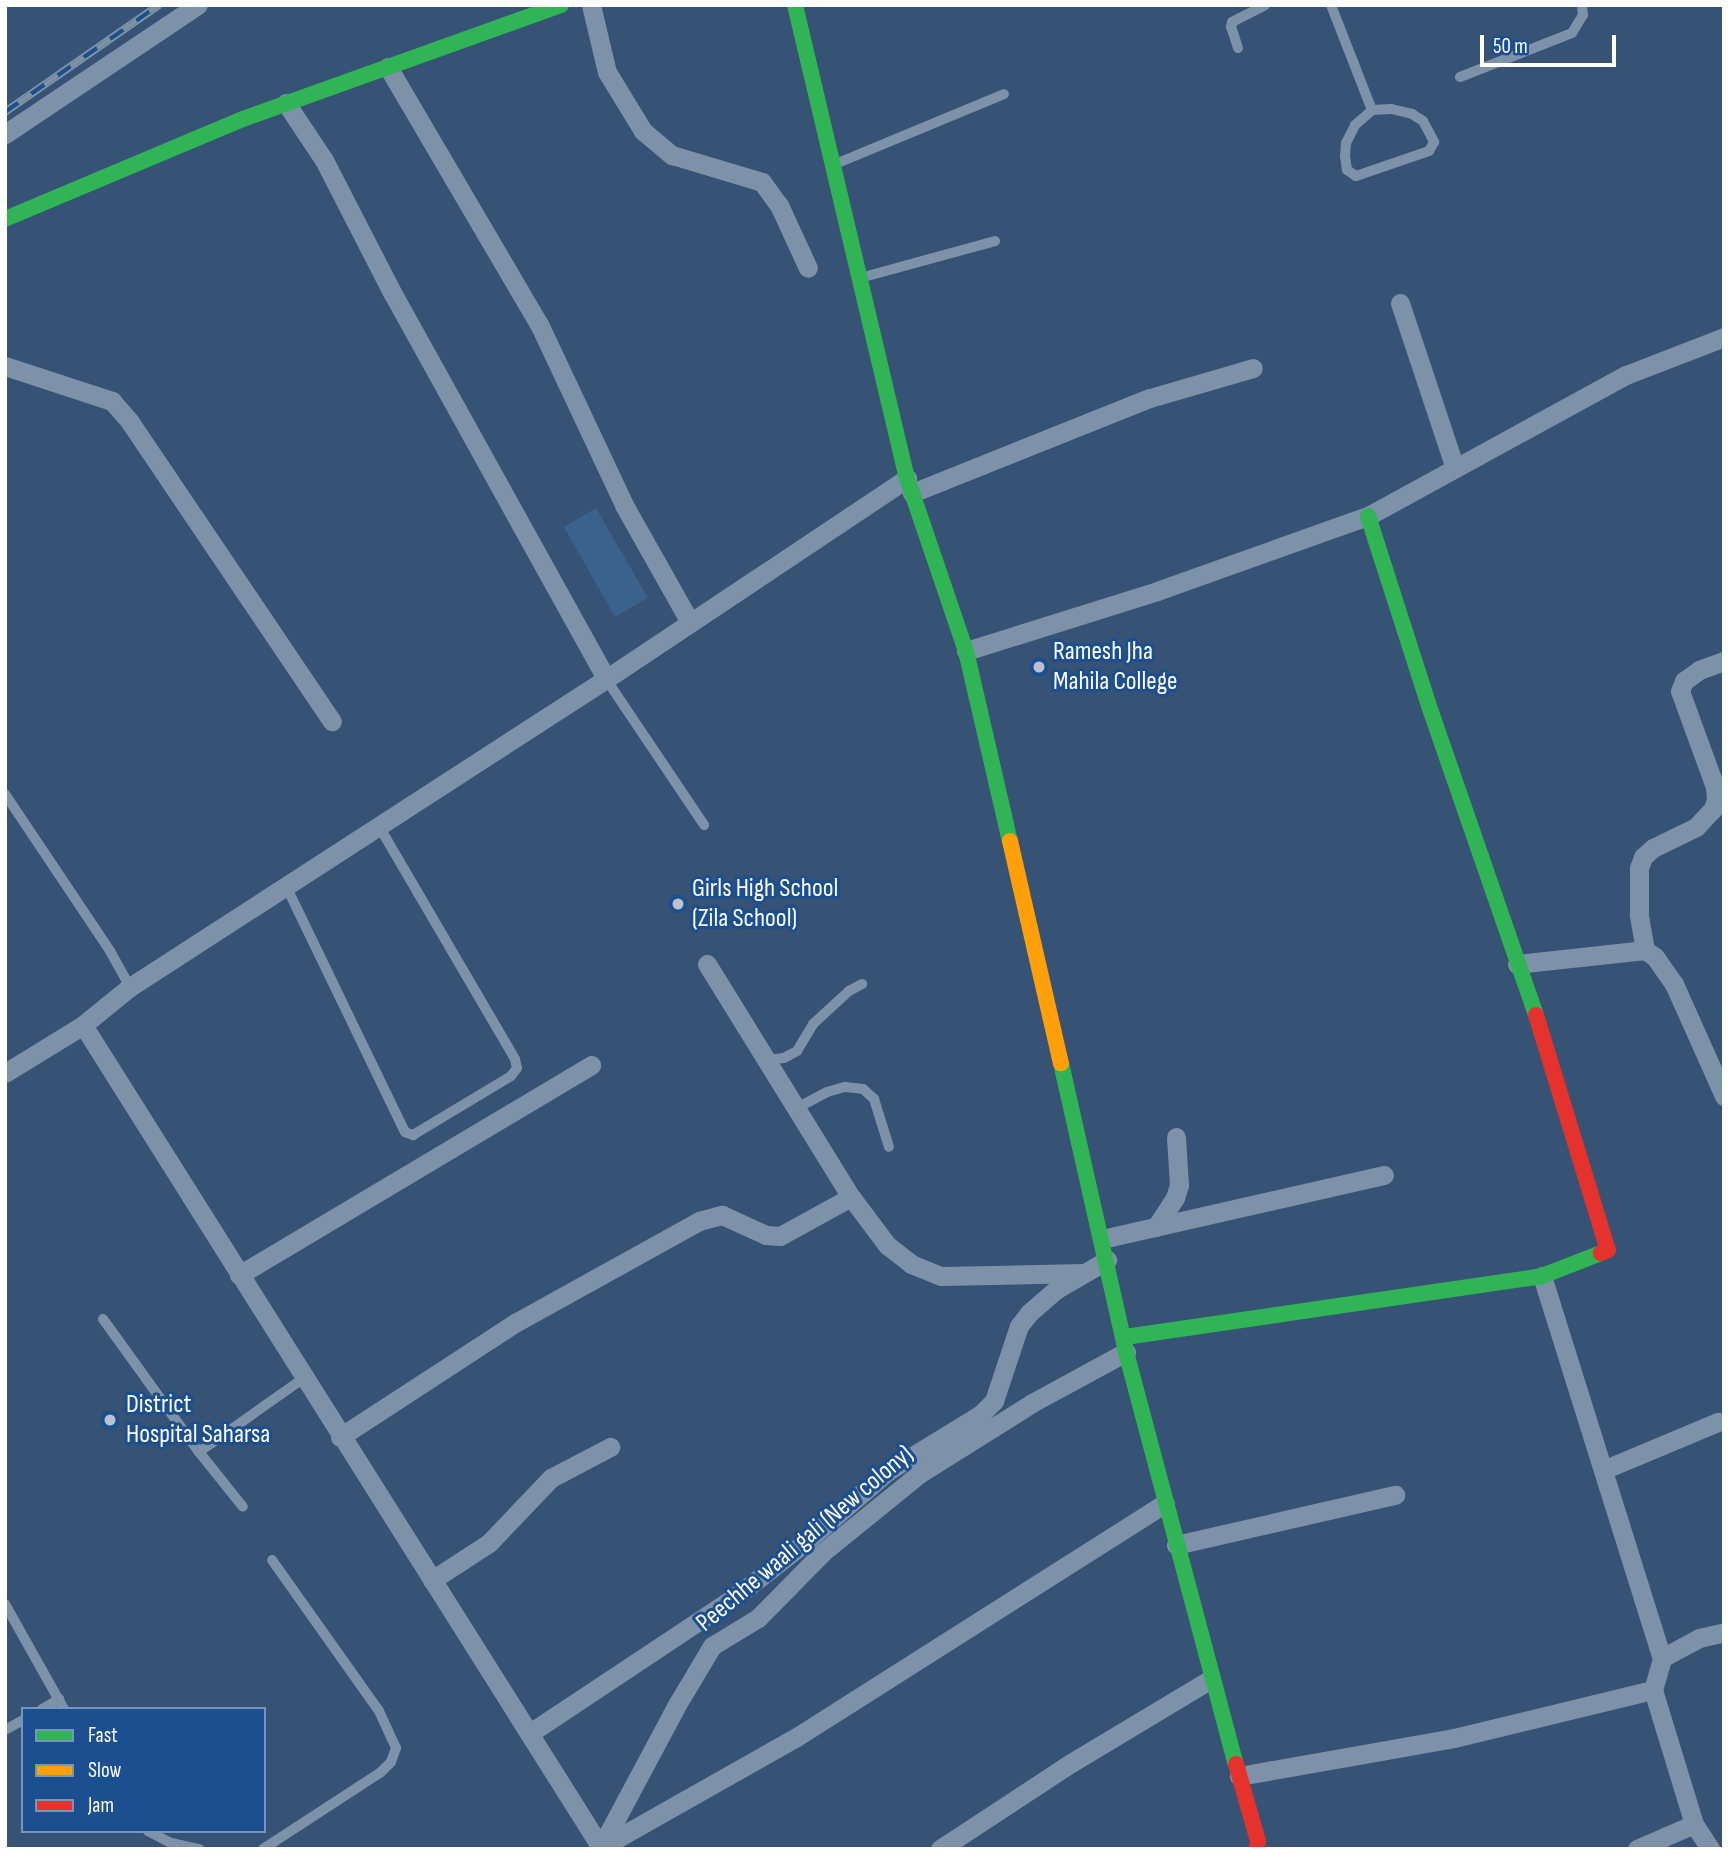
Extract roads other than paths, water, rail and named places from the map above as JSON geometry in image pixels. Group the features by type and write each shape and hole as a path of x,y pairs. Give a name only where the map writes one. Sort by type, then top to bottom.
{"street":[{"path":"5,134 198,5"},
{"path":"5,219 286,103 561,5"},
{"path":"591,5 607,72 643,131 672,155 762,182 779,205 808,268"},
{"path":"795,5 910,485 966,651 1126,1344 1257,1849"},
{"path":"388,67 539,324 624,505 690,622"},
{"path":"286,103 324,160 393,294 606,678"},
{"path":"1400,303 1455,468"},
{"path":"966,651 1157,591 1367,516 1626,375 1724,337"},
{"path":"5,366 111,401 130,422 332,721"},
{"path":"5,1073 83,1025 131,987 690,622 910,485 1150,398 1253,368"},
{"path":"1126,1344 1542,1276 1608,1250 1530,994 1517,964 1367,516"},
{"path":"1645,950 1639,915 1639,868 1643,857 1653,848 1696,827 1713,809 1716,799 1715,788 1680,691 1684,681 1699,670 1724,661"},
{"path":"1517,964 1645,950 1655,957 1674,984 1724,1096"},
{"path":"707,964 851,1197 887,1245 927,1272 964,1276 1084,1273"},
{"path":"83,1025 601,1848 795,1738 1166,1503"},
{"path":"239,1275 591,1065"},
{"path":"1156,1227 1175,1198 1179,1185 1176,1136"},
{"path":"1102,1239 1384,1175"},
{"path":"340,1437 515,1323 699,1221 722,1215 766,1235 780,1236 851,1197"},
{"path":"530,1733 735,1597 888,1471 981,1414 994,1401 1019,1326 1029,1313 1057,1289 1107,1260"},
{"path":"1542,1276 1662,1658 1653,1690 1694,1824 1710,1849"},
{"name":"Peechhe waali gali (New colony)","path":"601,1848 678,1703 712,1646 758,1618 823,1552 919,1475 1126,1344"},
{"path":"1603,1470 1718,1422"},
{"path":"432,1580 489,1543 551,1478 610,1447"},
{"path":"1176,1545 1395,1495"},
{"path":"1662,1658 1699,1638 1724,1632"},
{"path":"940,1849 1071,1763 1211,1679"},
{"path":"1239,1776 1454,1738 1653,1690"},
{"path":"1637,1849 1694,1824"}],"lane":[{"path":"1238,48 1232,22 1265,5"},
{"path":"1331,5 1372,110"},
{"path":"1460,77 1572,33 1583,15 1582,5"},
{"path":"833,165 1004,94"},
{"path":"1391,109 1412,114 1431,132 1434,142 1429,151 1356,176 1347,170 1346,142 1355,125 1372,110 1391,109"},
{"path":"860,278 995,241"},
{"path":"606,678 704,825"},
{"path":"5,794 131,987"},
{"path":"286,886 405,1132 413,1135 511,1076 517,1068 515,1059 379,826"},
{"path":"767,1060 784,1058 797,1051 813,1024 849,991 862,984"},
{"path":"797,1108 827,1091 845,1087 863,1089 874,1099 889,1147"},
{"path":"103,1319 199,1452 243,1507"},
{"path":"199,1452 304,1378"},
{"path":"263,1849 381,1772 391,1762 396,1748 379,1711 272,1560"},
{"path":"5,1604 62,1704"},
{"path":"5,1730 21,1721"},
{"path":"152,1833 171,1843 199,1849"}],"water":[{"path":"596,508 648,598 615,617 564,527"}],"railway":[{"path":"5,112 159,5"}],"place":[{"name":"Ramesh Jha Mahila College","path":"1039,667"},
{"name":"Girls High School (Zila School)","path":"678,904"},
{"name":"District Hospital Saharsa","path":"110,1420"}]}
